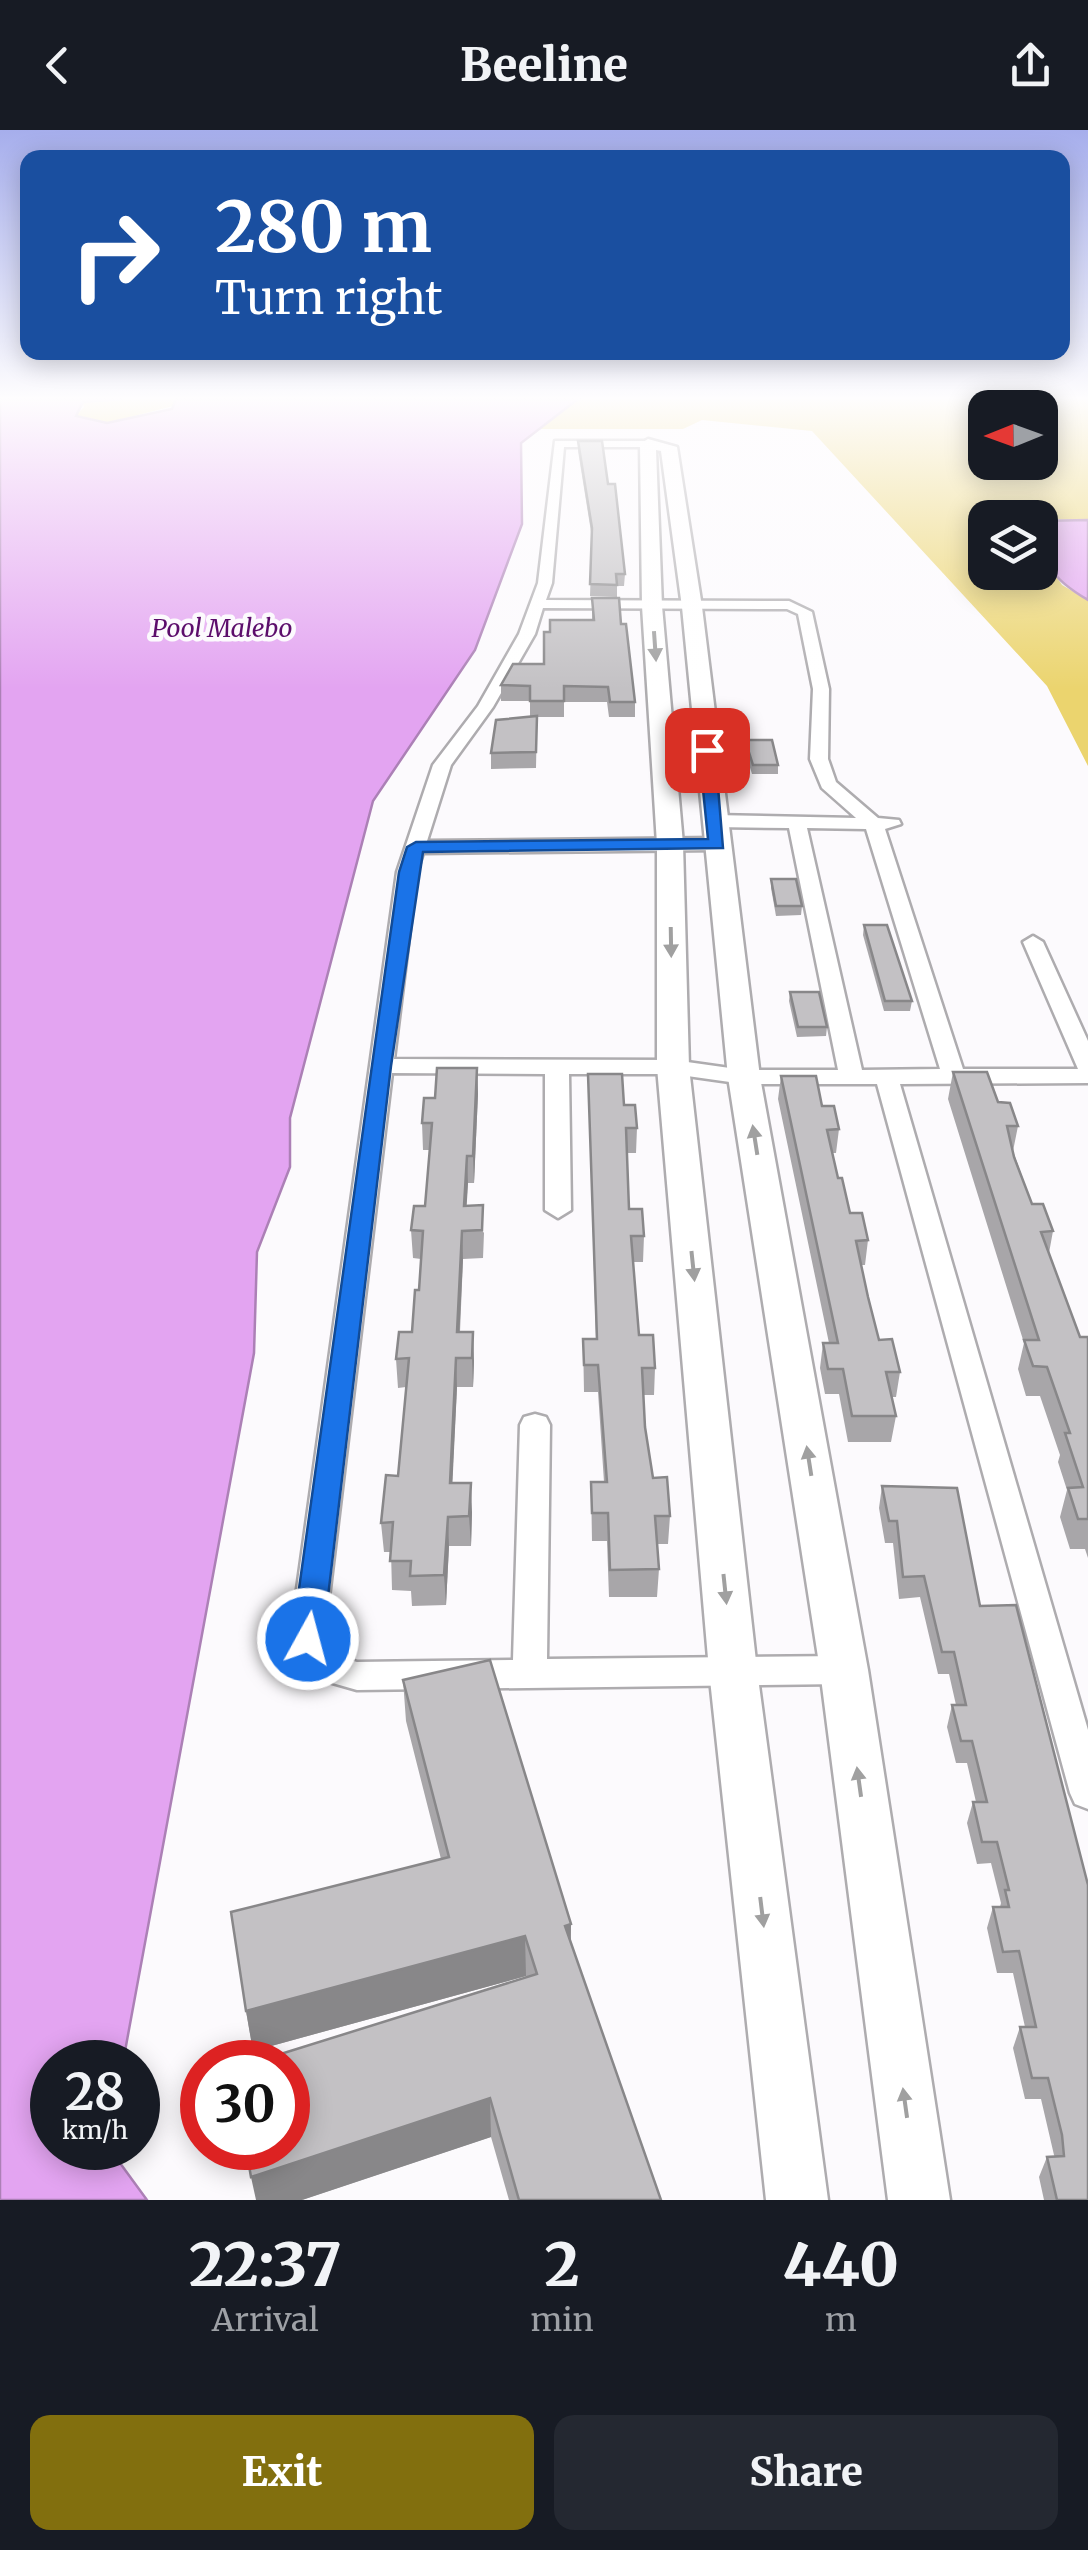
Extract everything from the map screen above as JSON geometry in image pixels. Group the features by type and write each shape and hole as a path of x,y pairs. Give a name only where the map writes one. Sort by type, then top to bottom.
{"street":[{"path":"554,496 545,583 527,634 485,707 442,765 408,872 308,1639 320,1666 357,1676 844,1670"},
{"path":"649,496 652,606 670,844 673,1067 733,1670 797,2200"},
{"path":"676,496 744,1077 844,1670 919,2200"},
{"path":"538,604 788,605 805,612 822,689 819,760 828,784 883,824 954,1078"},
{"path":"416,847 670,844 716,832 797,822 883,824"},
{"path":"797,822 852,1079"},
{"path":"1033,942 1088,1067"},
{"path":"380,1066 673,1067 744,1077 852,1079 1088,1076"},
{"path":"558,1066 558,1210"},
{"path":"887,1079 1088,1794"},
{"path":"530,1673 535,1426"}],"shaded area":[{"path":"872,496 1088,496 1088,520 1058,519 1058,500 968,500 968,590 1058,590 1058,579 1088,600 1088,766 1047,686"}],"water":[{"name":"Pool Malebo","path":"0,496 522,496 522,524 475,650 373,801 290,1118 290,1167 257,1252 254,1353 127,2040 30,2040 30,2170 125,2170 147,2200 0,2200"},
{"path":"1088,520 1088,600 1058,578 1058,521"}],"building":[{"path":"587,496 616,496 625,574 616,574 617,585 590,584 592,528"},
{"path":"592,598 619,598 635,702 610,702 608,687 564,686 564,701 530,701 530,686 501,685 513,664 544,664 544,632 550,632 550,620 594,620"},
{"path":"537,716 536,752 491,753 496,720"},
{"path":"745,740 772,740 778,765 753,765"},
{"path":"771,879 796,879 802,906 776,906"},
{"path":"864,925 887,925 912,1001 885,1001"},
{"path":"790,992 819,992 827,1027 798,1027"},
{"path":"437,1068 477,1068 473,1156 467,1156 464,1206 483,1205 482,1230 462,1231 457,1332 473,1332 472,1358 456,1358 450,1483 471,1483 469,1516 448,1517 444,1575 410,1576 411,1561 390,1561 393,1522 381,1523 386,1475 398,1476 409,1358 396,1359 399,1332 412,1332 415,1290 419,1290 423,1231 411,1230 414,1206 425,1206 432,1123 422,1123 424,1098 435,1098"},
{"path":"953,1072 987,1072 998,1102 1010,1103 1018,1126 1007,1126 1014,1157 1032,1204 1043,1204 1053,1231 1041,1232 1080,1337 1088,1337 1088,1519 1078,1519 1068,1488 1083,1487 1065,1433 1070,1433 1047,1367 1033,1366 1024,1340 1039,1340"},
{"path":"588,1074 622,1074 624,1105 635,1105 637,1128 626,1128 629,1209 642,1209 644,1236 631,1236 639,1335 653,1335 655,1368 642,1368 645,1427 653,1478 667,1477 670,1516 655,1516 659,1569 610,1570 608,1513 592,1513 591,1482 607,1482 598,1365 584,1365 583,1339 597,1339"},
{"path":"781,1076 816,1076 822,1106 834,1106 839,1129 827,1130 838,1178 842,1178 850,1213 862,1213 868,1240 856,1241 868,1297 879,1340 892,1339 900,1372 886,1372 896,1416 852,1416 843,1369 828,1369 823,1343 838,1343"},
{"path":"882,1486 957,1488 980,1606 1016,1605 1088,1885 1088,2200 1057,2200 1047,2157 1064,2156 1062,2135 1048,2078 1032,2078 1020,2027 1036,2027 1019,1951 1003,1952 993,1907 1009,1907 1005,1890 1009,1890 997,1842 982,1842 973,1802 987,1802 972,1741 961,1741 952,1705 966,1705 954,1652 942,1652 924,1576 903,1577 897,1521 889,1521"},
{"path":"490,1660 571,1924 565,1926 661,2200 519,2200 490,2098 310,2157 310,2045 537,1974 525,1936 246,2011 231,1912 449,1857 403,1680"},
{"path":"250,2170 272,2170 251,2177"}],"route":[{"path":"308,1639 380,1066 408,872 416,847 717,844 707,750"}]}
